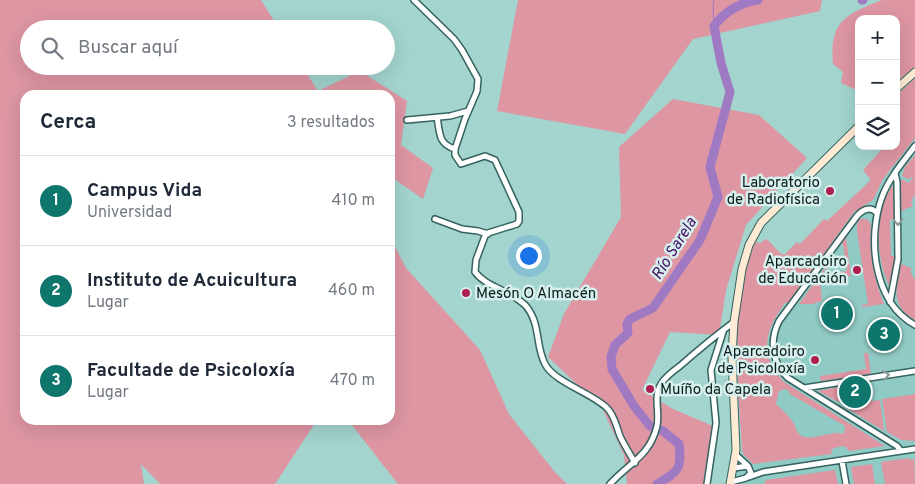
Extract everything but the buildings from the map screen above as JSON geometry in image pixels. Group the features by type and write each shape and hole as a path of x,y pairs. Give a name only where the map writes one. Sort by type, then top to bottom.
{"street":[{"path":"414,0 454,39 478,79 476,91 455,150 455,155 461,164 485,156 495,160 519,212 517,224 488,234 483,239 476,260 475,272 482,279 519,299 527,307 536,325 545,365 564,381 599,401 608,409 635,463"},
{"path":"900,85 915,72"},
{"path":"407,120 468,111"},
{"path":"437,117 442,141 447,147 455,150"},
{"path":"730,483 736,454 732,356 734,322 745,257 761,223 855,130"},
{"path":"915,146 895,173 882,197 877,213 875,236 879,276 890,302 899,313 915,325"},
{"path":"890,302 898,260 898,182 895,173"},
{"path":"882,197 876,203 861,211 781,318 774,331 773,346 778,366 788,378 898,446 901,451"},
{"path":"861,211 870,209 877,213"},
{"path":"857,216 871,212 877,213"},
{"path":"435,219 457,228 486,232 488,234"},
{"path":"610,484 617,476 635,463 648,448 658,424 657,395 661,383 681,364 734,322"},
{"path":"707,484 716,423 711,370 723,331"},
{"path":"803,388 915,371"},
{"path":"730,483 764,472 915,449"},
{"path":"736,454 749,467 751,473 749,477"},
{"path":"842,461 846,484"},
{"path":"734,468 749,467 764,472"}],"shaded area":[{"path":"0,0 261,0 273,20 20,20 20,75 308,75 317,90 20,90 20,425 314,425 275,484 160,484 141,464 144,484 0,484"},
{"path":"518,0 822,0 820,11 693,39 625,134 497,111"},
{"path":"882,0 915,0 915,67 900,79 900,15 855,15 855,89 841,83 843,72 833,64 832,49 834,38 842,21 859,10"},
{"path":"352,75 366,75 390,90 320,90"},
{"path":"915,78 915,138 883,179 873,200 854,212 789,303 785,303 773,323 767,342 770,362 784,382 885,446 849,451 845,446 837,447 831,450 832,454 753,464 743,454 742,449 737,345 741,292 755,242 760,243 766,239 784,255 797,242 800,244 824,219 827,221 871,180 863,170 881,150 900,150 900,92","holes":["788,390 790,394 845,426 844,434 832,433 807,438 802,436 798,433 791,419 776,404 779,391"]},
{"path":"395,93 407,101 401,145 433,168 423,199 395,179"},
{"path":"673,99 759,115 807,158 746,225 726,290 719,335 670,332 642,390 673,409 713,426 703,484 627,484 624,455 602,408 548,357 564,314 621,217 619,147"},
{"path":"915,114 915,484 733,484 742,449 737,368 889,150 900,150 900,139"},
{"path":"915,155 915,194 911,202 913,206 901,211 901,179 909,183 913,176 908,179 902,176 905,167"},
{"path":"894,183 895,219 890,220 891,256 896,256 889,286 881,261 879,234 883,207"},
{"path":"860,219 867,219 871,224 873,265 884,304 862,307 862,305 868,304 857,231 857,224"},
{"path":"846,237 851,276 820,281 822,301 812,304 799,304 826,266 825,274 847,271 843,244 841,244"},
{"path":"395,247 406,268 480,350 509,414 554,471 567,484 398,484 352,425 395,425"},
{"path":"901,264 911,268 911,273 915,280 915,320 907,315 898,302 897,289"},
{"path":"864,353 868,353 871,374 821,381 820,376 866,369"},
{"path":"844,386 848,393 846,401 838,402 818,391"},
{"path":"915,394 915,441 901,440 887,432 882,399"},
{"path":"880,400 884,431 842,405"},
{"path":"909,458 910,460 914,459 915,484 885,484 881,462"},
{"path":"872,464 875,484 854,484 851,467"},
{"path":"835,470 838,484 764,484 766,480"}],"waterway":[{"path":"714,0 714,26"},
{"name":"Río Sarela","path":"657,484 670,476 677,468 680,459 679,444 663,431 650,426 634,406 612,369 611,357 615,345 628,333 627,324 630,319 653,308 700,240 718,197 710,167 730,92 721,63 714,26 733,8 758,0"}],"place":[{"name":"Laboratorio de Radiofísica","path":"830,191"},
{"name":"Aparcadoiro de Educación","path":"857,270"},
{"name":"Mesón O Almacén","path":"466,293"},
{"name":"Campus Vida","path":"837,314"},
{"name":"Facultade de Psicoloxía","path":"884,335"},
{"name":"Aparcadoiro de Psicoloxía","path":"815,360"},
{"name":"Muíño da Capela","path":"650,389"},
{"name":"Instituto de Acuicultura","path":"855,392"}]}
